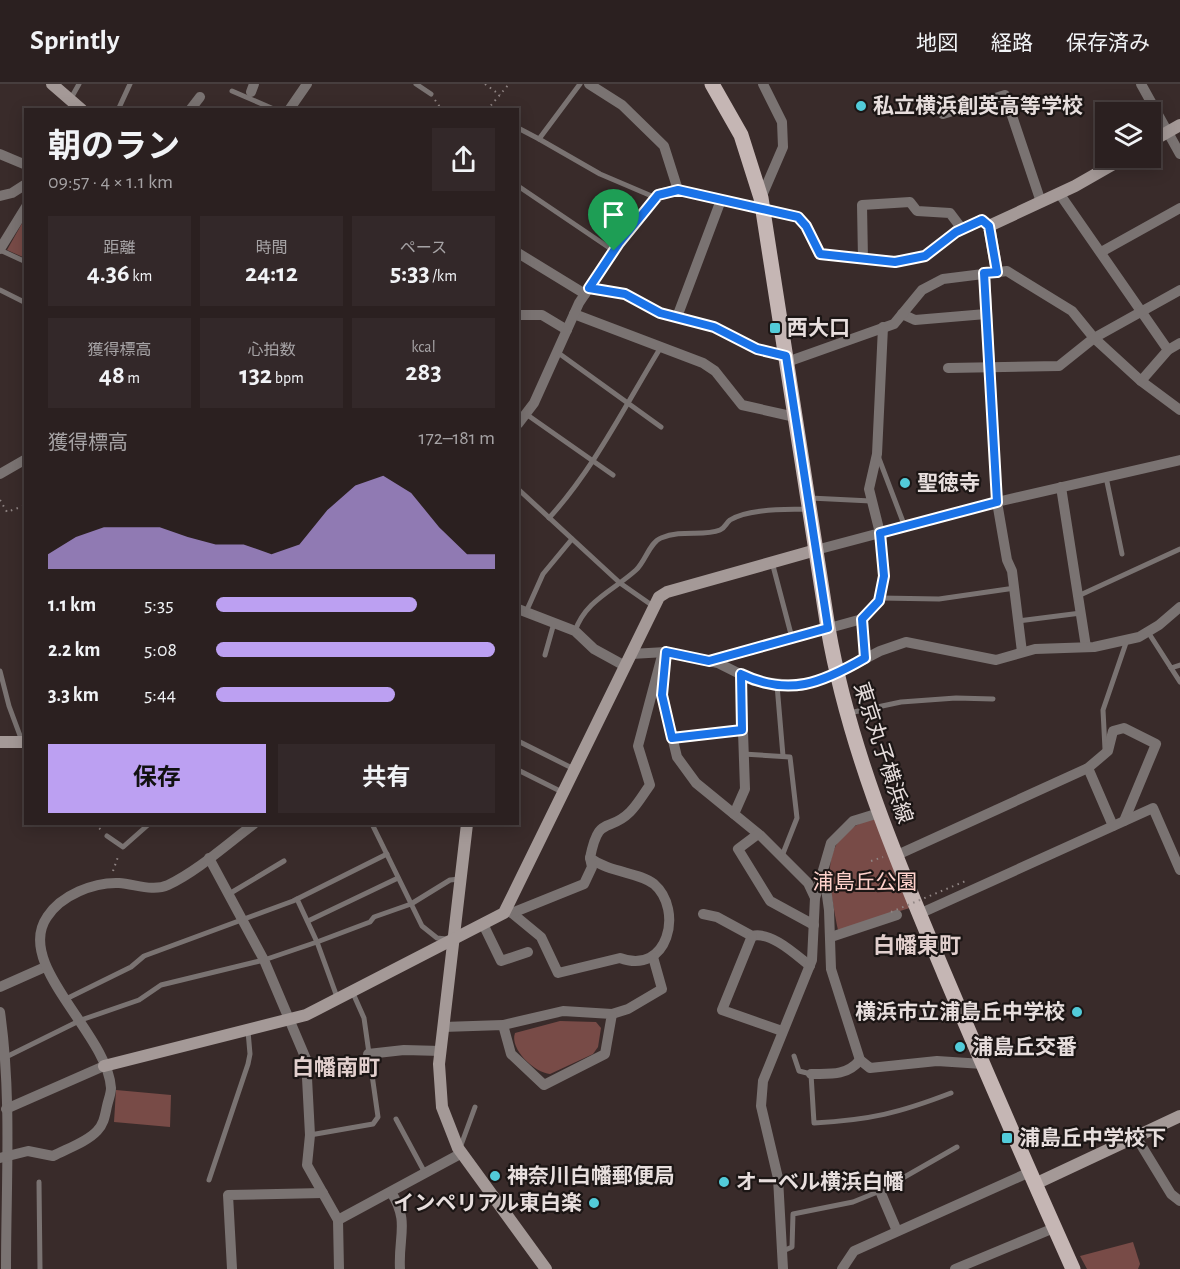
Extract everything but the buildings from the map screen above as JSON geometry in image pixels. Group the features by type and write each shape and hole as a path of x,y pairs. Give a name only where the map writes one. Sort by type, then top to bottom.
{"main road":[{"name":"東京丸子横浜線","path":"712,84 741,135 761,203 828,628 836,674 847,713 895,856 1072,1269"}],"street":[{"path":"52,84 80,108"},
{"path":"290,108 307,84"},
{"path":"589,84 622,105 664,146 678,190"},
{"path":"761,203 783,147 782,122 763,84"},
{"path":"1142,84 1180,154"},
{"path":"943,114 1005,95 1041,202"},
{"path":"192,108 200,97"},
{"path":"1161,136 1180,125"},
{"path":"0,154 24,164"},
{"path":"989,226 1105,168"},
{"path":"0,196 12,193 24,185"},
{"path":"519,423 534,403 574,314 587,291 614,251 658,195 678,190 721,200 761,203 798,217 806,226 820,254 895,262 925,256 962,229 982,220 989,226 991,272 986,314 997,502 1015,588 1022,652"},
{"path":"1059,193 1168,350"},
{"path":"677,317 721,200"},
{"path":"863,259 862,205 910,202 917,211 950,213 962,229"},
{"path":"1101,252 1180,208"},
{"path":"0,250 24,210"},
{"path":"519,254 587,291 625,294 660,313 714,327 757,349 786,359 894,324 922,290 943,279 1007,271 1072,311 1094,338 1142,381 1180,410"},
{"path":"948,368 1059,366 1094,338 1180,290"},
{"path":"574,314 703,363 715,371 742,405 795,417"},
{"path":"902,314 915,320 986,314"},
{"path":"519,315 542,315 567,330"},
{"path":"709,661 862,619 880,598 884,576 880,533 871,501 870,479 877,454 883,327"},
{"path":"1142,381 1168,350 1180,343"},
{"path":"0,474 24,460"},
{"path":"509,910 574,769 659,597 667,592 772,562 997,502 1180,460"},
{"path":"1061,488 1086,647"},
{"path":"631,654 665,652 709,661 754,681 777,686 801,687 836,674 865,658 906,642 981,659 996,660 1022,652 1086,647 1127,640 1148,632 1180,607"},
{"path":"522,611 575,631 594,649 625,666"},
{"path":"665,652 662,695 677,757 696,783 758,834 808,883 815,898"},
{"path":"6,1109 105,1066 306,1015 509,910 584,884 592,867 590,858 594,837 602,827 629,813 650,785 638,746 665,652"},
{"path":"734,814 745,789 741,674"},
{"path":"895,856 1088,768 1108,751 1113,731 1124,729 1156,744 1119,824"},
{"path":"0,742 24,742"},
{"path":"1088,768 1119,824"},
{"path":"919,914 1153,808 1180,870"},
{"path":"783,1269 778,1178 761,1106 763,1081 810,966 815,898 831,843 853,821 879,813"},
{"path":"3,1156 28,1151 53,1156 96,1132 104,1121 111,1089 105,1066 81,1020 45,967 38,936 48,915 69,897 105,883 156,888 168,885 253,825"},
{"path":"467,825 443,1027 439,1087 442,1107 460,1151 546,1269"},
{"path":"758,834 738,849 770,901 814,925"},
{"path":"209,858 264,960 287,1020 306,1059 310,1135 307,1165 338,1220 339,1269"},
{"path":"509,910 541,937 558,973 620,958 629,962 652,957 663,947 667,931 669,921 664,898 653,884 602,867 590,858"},
{"path":"823,870 831,937 831,969 860,1060 870,1068 937,1061 983,1064"},
{"path":"703,914 717,917 752,936 757,934 779,943 810,966"},
{"path":"831,937 893,915"},
{"path":"483,924 501,961 528,952"},
{"path":"752,936 722,1010 782,1032"},
{"path":"443,1027 503,1025 563,1011 612,1014 628,1009 662,989 652,957"},
{"path":"0,987 45,967"},
{"path":"0,1012 6,1109 3,1156 6,1269"},
{"path":"503,1025 511,1054 544,1085 605,1053 612,1014"},
{"path":"368,1054 404,1050 441,1052"},
{"path":"811,1074 838,1074 852,1070 860,1060"},
{"path":"842,1269 854,1251 897,1231 1180,1116"},
{"path":"1135,1135 1171,1194 1180,1201"},
{"path":"338,1220 425,1173 460,1151"},
{"path":"880,1191 897,1231"},
{"path":"391,1192 404,1217 399,1250 400,1269"},
{"path":"232,1269 228,1195 323,1193"},
{"path":"955,1269 1054,1228"}],"lane":[{"path":"70,100 80,84"},
{"path":"119,108 130,84"},
{"path":"416,84 431,94"},
{"path":"539,139 580,84"},
{"path":"232,91 271,108"},
{"path":"519,129 600,174 656,198"},
{"path":"519,187 614,251"},
{"path":"0,250 24,261"},
{"path":"0,290 24,302"},
{"path":"549,518 591,460 661,347"},
{"path":"557,352 662,427"},
{"path":"526,414 613,475"},
{"path":"877,454 905,527"},
{"path":"1106,477 1122,554"},
{"path":"519,490 620,583 654,607"},
{"path":"575,631 579,619 593,600 637,569 658,539 684,531 700,533 722,530 731,520 766,510 809,504 871,501"},
{"path":"522,611 543,574 572,539"},
{"path":"1078,596 1180,549"},
{"path":"772,562 792,638"},
{"path":"880,598 939,599 1015,588"},
{"path":"1018,621 1081,613"},
{"path":"862,619 865,658"},
{"path":"545,655 554,623"},
{"path":"1148,632 1180,682"},
{"path":"1105,754 1103,710 1127,640"},
{"path":"1171,668 1180,665"},
{"path":"0,671 9,706 24,742"},
{"path":"777,686 783,756"},
{"path":"847,713 901,702 956,698 993,699"},
{"path":"672,738 742,730"},
{"path":"519,742 574,769"},
{"path":"743,754 790,757 797,818 782,857"},
{"path":"519,771 563,793"},
{"path":"107,836 123,847 148,825"},
{"path":"372,825 422,926 437,938 453,939"},
{"path":"66,999 131,967 144,956 244,921 297,899 387,854"},
{"path":"229,894 284,861"},
{"path":"308,921 398,878"},
{"path":"2,1059 81,1020 139,1000 161,985 264,960 317,942 411,904 450,880 460,879"},
{"path":"297,899 317,942 338,999"},
{"path":"310,1135 373,1124 378,1117 364,1018 352,991"},
{"path":"209,1180 248,1064 250,1053 248,1030"},
{"path":"794,1056 800,1071 811,1074 814,1123 863,1120 903,1112 951,1094"},
{"path":"460,1151 475,1107"},
{"path":"396,1119 425,1173"},
{"path":"783,1251 792,1247 793,1214 853,1202 880,1191 957,1147"},
{"path":"39,1182 40,1269"}],"path":[{"path":"485,84 500,95"},
{"path":"489,108 509,84"},
{"path":"0,500 7,512 24,505"},
{"path":"105,883 110,879 123,847"},
{"path":"893,915 968,880"}],"green space":[{"path":"24,220 24,258 7,250"},
{"name":"浦島丘公園","path":"876,817 913,907 838,930 830,877 835,848 843,836 856,825"},
{"path":"560,1021 596,1022 601,1028 598,1047 593,1054 550,1074 544,1073 531,1065 519,1053 514,1039 515,1033"},
{"path":"116,1090 171,1095 170,1127 114,1122"},
{"path":"1133,1242 1140,1264 1138,1269 1087,1269 1080,1256"}],"place":[{"name":"私立横浜創英高等学校","path":"861,106"},
{"name":"西大口","path":"775,328"},
{"name":"聖徳寺","path":"905,483"},
{"name":"横浜市立浦島丘中学校","path":"1077,1012"},
{"name":"浦島丘交番","path":"960,1047"},
{"name":"浦島丘中学校下","path":"1007,1138"},
{"name":"神奈川白幡郵便局","path":"495,1176"},
{"name":"オーベル横浜白幡","path":"724,1182"},
{"name":"インペリアル東白楽","path":"594,1203"}],"district":[{"name":"白幡東町","path":"917,946"},
{"name":"白幡南町","path":"336,1068"}],"route":[{"path":"678,190 798,217 806,226 820,254 895,262 925,256 956,232 982,220 989,226 997,272 984,273 997,502 880,533 884,576 879,601 862,619 865,658 836,674 801,687 754,681 741,674 742,730 672,738 662,695 666,652 709,661 828,628 786,356 757,349 714,327 660,313 625,294 589,288 614,251 658,195 678,190"}]}
